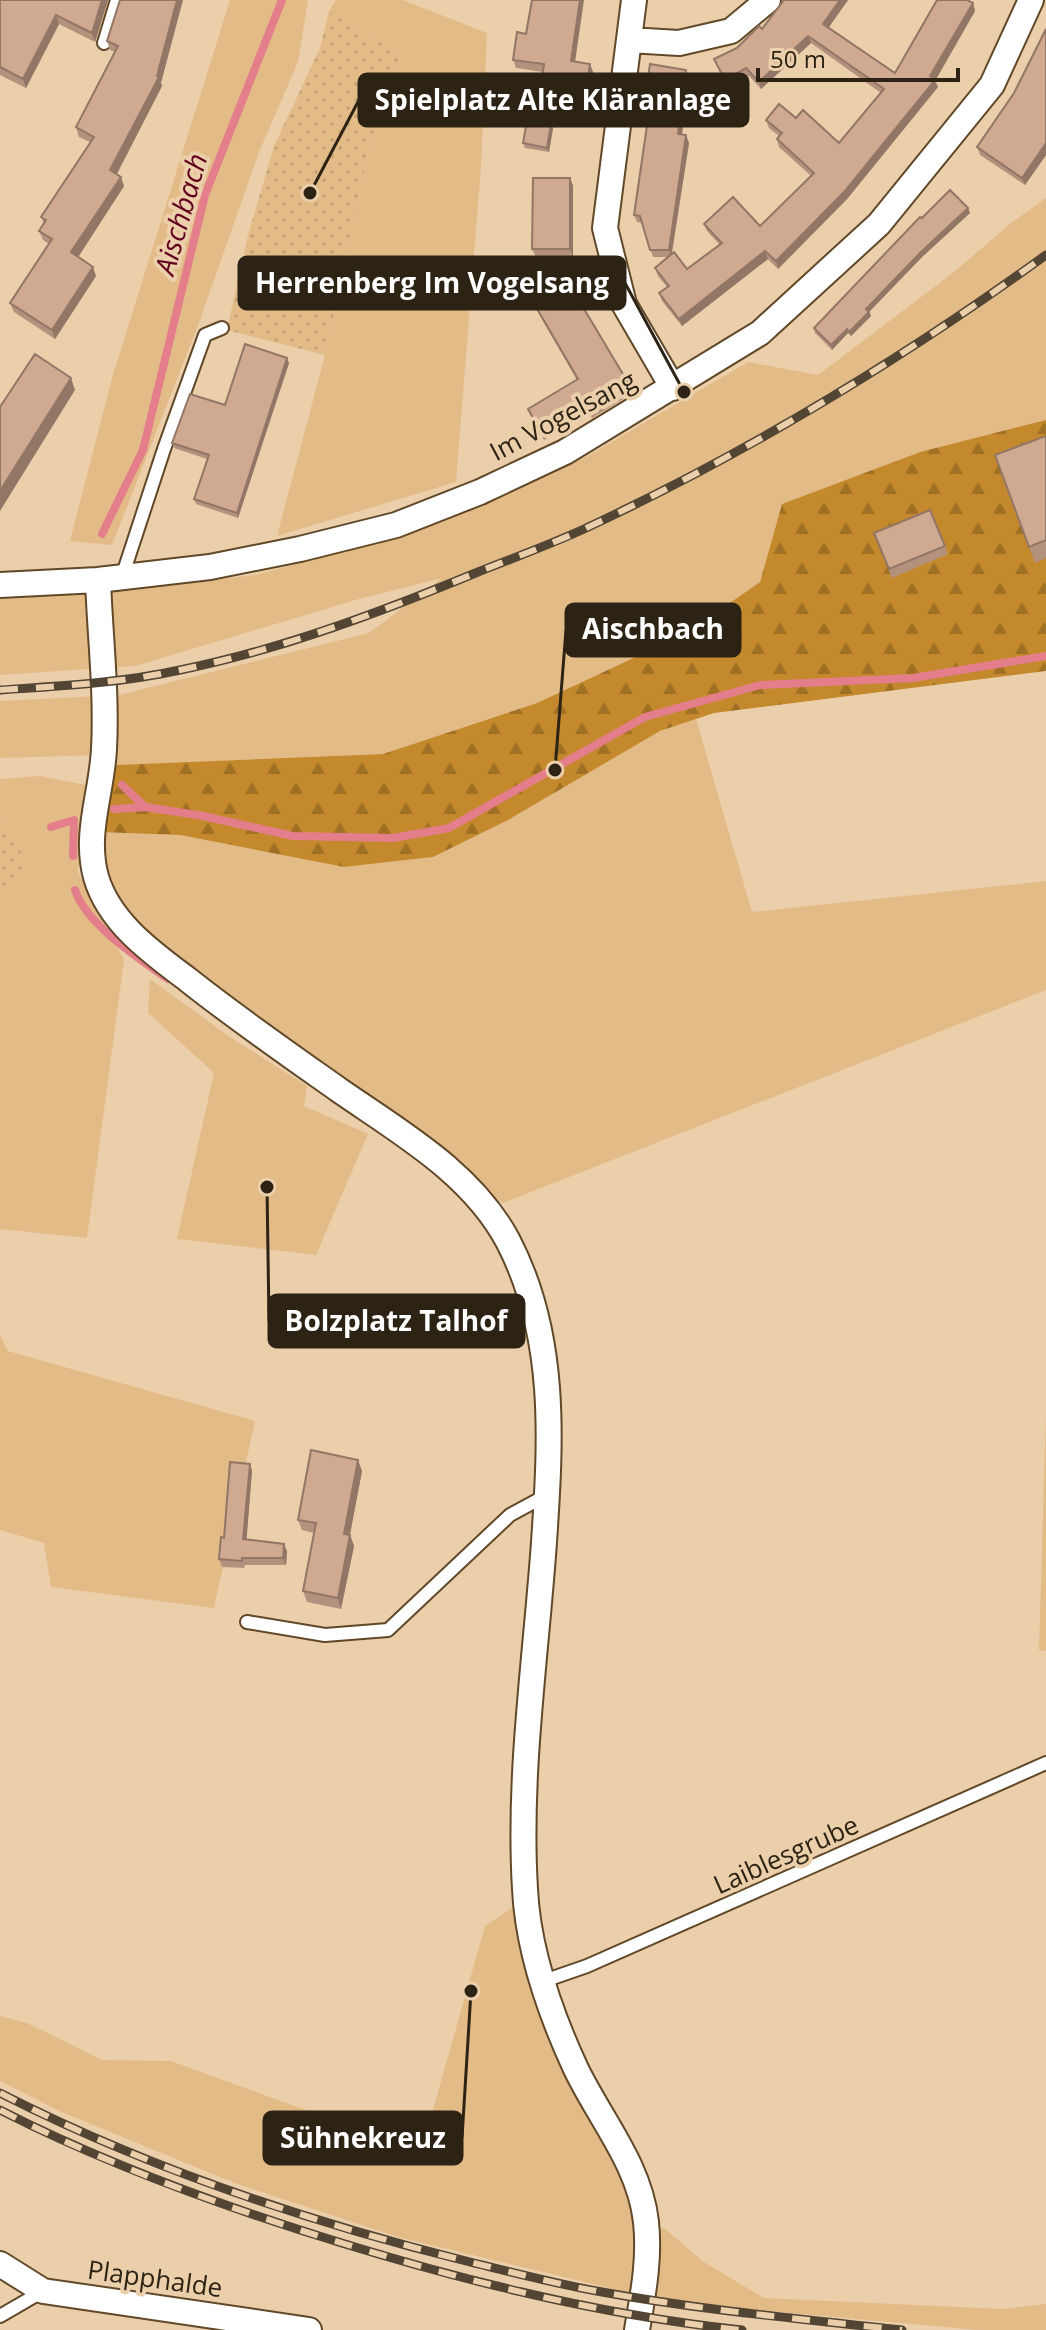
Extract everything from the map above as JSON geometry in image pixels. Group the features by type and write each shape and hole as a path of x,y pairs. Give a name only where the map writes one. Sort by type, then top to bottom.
{"street":[{"path":"634,0 605,228 624,304 673,388"},
{"path":"629,40 679,43 731,31 768,0"},
{"name":"Im Vogelsang","path":"0,585 110,579 210,567 300,549 396,525 480,492 565,452 760,333 879,224 992,85 1031,0"},
{"path":"110,579 104,755 91,838 97,879 107,901 121,921 158,957 252,1029 437,1159 476,1193 492,1213 519,1264 533,1302 544,1345 548,1386 547,1495 526,1761 523,1826 525,1891 530,1935 541,1982 576,2070 633,2173 646,2218 648,2268 637,2330"},
{"name":"Plapphalde","path":"0,2264 43,2291 309,2330"}],"lane":[{"path":"104,43 117,0"},
{"path":"110,579 164,449 205,335 222,328"},
{"path":"247,1622 325,1635 388,1630 510,1515 547,1495"},
{"name":"Laiblesgrube","path":"541,1982 587,1966 1046,1763"},
{"path":"0,2316 43,2291"}],"shaded area":[{"path":"230,0 308,0 298,62 259,152 199,323 112,545 70,541 112,378"},
{"path":"336,0 403,0 487,33 481,167 456,482 277,536 325,355 369,147 401,55 329,11"},
{"path":"329,11 401,55 369,147 325,355 227,330 247,239 274,146 320,48"},
{"path":"1046,198 1046,420 920,452 782,504 760,582 687,633 537,703 383,754 116,765 104,755 0,758 0,701 119,695 369,633 442,578 359,599 135,666 0,675 0,599 134,590 255,575 444,521 584,458 748,362 818,375"},
{"path":"696,719 752,912 1046,881 1046,990 503,1203 291,1050 162,952 118,902 98,832 180,835 344,867 433,857 508,820 660,731"},
{"path":"40,776 86,785 82,860 77,870 124,960 87,1238 0,1229 0,888 30,870 0,816 0,779"},
{"path":"0,816 31,870 0,888"},
{"path":"150,979 227,1035 307,1086 304,1106 368,1134 316,1255 177,1239 214,1073 148,1013"},
{"path":"0,1335 8,1351 255,1421 214,1608 51,1587 44,1543 0,1530"},
{"path":"1046,1412 1046,1651 1039,1650"},
{"path":"515,1906 530,1985 567,2073 622,2175 636,2225 665,2229 704,2262 764,2298 1002,2309 1046,2304 1046,2330 978,2330 667,2302 398,2237 237,2184 59,2111 0,2081 0,2016 27,2023 102,2060 171,2061 421,2152 485,1926"}],"green space":[{"path":"1046,420 1046,671 714,713 660,731 508,820 433,857 344,867 180,835 98,832 116,765 383,754 537,703 687,633 760,582 782,504 920,452"}],"building":[{"path":"0,0 102,0 92,33 56,15 23,79 0,67"},
{"path":"120,0 177,0 159,77 110,170 121,177 71,252 93,267 52,330 10,303 52,239 39,231 46,220 41,217 94,137 76,127 118,46 107,41"},
{"path":"532,0 580,0 571,61 590,64 583,110 538,104 544,64 513,60 517,32 526,34"},
{"path":"784,0 840,0 823,24 895,73 937,0 967,0 973,3 930,76 935,80 845,191 776,261 765,251 679,319 659,293 669,286 655,268 674,252 687,269 722,243 704,224 733,197 760,226 814,173 777,139 782,133 766,120 779,104 796,118 803,110 839,143 884,89 808,36 759,82 746,68 725,80 714,59 737,48 759,26 762,29"},
{"path":"1046,29 1046,143 1022,178 977,147 1014,93"},
{"path":"650,64 686,70 678,134 686,135 669,250 650,250 640,216 634,215 650,105 644,104"},
{"path":"527,120 551,124 547,148 523,143"},
{"path":"533,178 570,178 570,249 532,249"},
{"path":"950,190 968,208 866,309 869,312 849,332 847,329 831,345 814,328 920,217"},
{"path":"568,282 630,386 589,411 587,406 542,433 528,409 578,379 529,295"},
{"path":"245,344 287,358 237,513 194,499 209,455 172,443 190,394 225,405"},
{"path":"35,354 71,378 0,491 0,407"},
{"path":"1046,436 1046,540 1029,547 995,455"},
{"path":"930,510 945,546 889,569 874,533"},
{"path":"311,1450 358,1460 344,1534 350,1535 338,1598 303,1591 316,1523 298,1520"},
{"path":"230,1462 250,1464 243,1539 284,1544 283,1558 219,1559 221,1537 224,1538"}],"waterway":[{"name":"Aischbach","path":"102,534 143,450 205,195 282,0"},
{"name":"Aischbach","path":"114,809 145,807 293,836 393,838 449,828 645,717 760,685 913,678 1046,656"},
{"name":"Aischbach","path":"122,785 145,807"},
{"path":"51,827 74,820 73,856"},
{"path":"75,890 90,916 102,928 168,979"}],"railway":[{"path":"0,690 135,678 256,651 368,615 558,540 645,500 764,437 879,368 1046,255"},
{"path":"0,2093 170,2169 287,2210 406,2245 585,2289 751,2314 902,2330"},
{"path":"0,2110 84,2150 170,2184 257,2216 394,2259 542,2297 642,2316 742,2330"}],"place":[{"name":"Spielplatz Alte Kläranlage","path":"310,193"},
{"name":"Herrenberg Im Vogelsang","path":"684,392"},
{"name":"Aischbach","path":"555,770"},
{"name":"Bolzplatz Talhof","path":"267,1187"},
{"name":"Sühnekreuz","path":"471,1991"}]}
